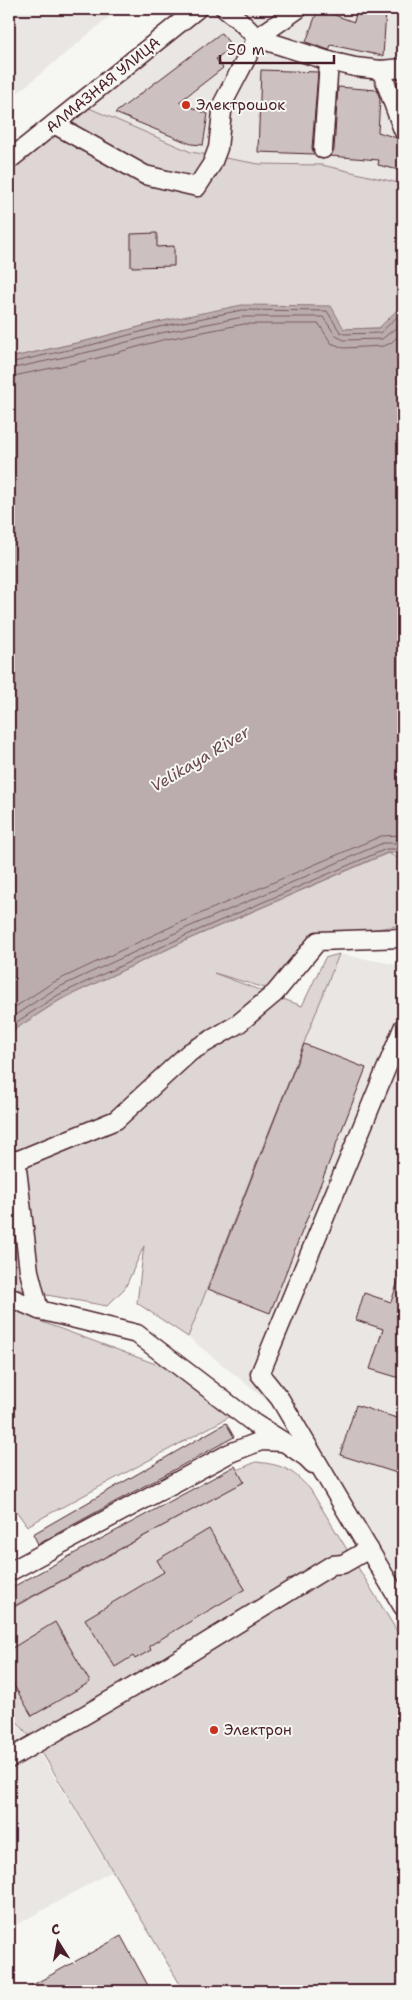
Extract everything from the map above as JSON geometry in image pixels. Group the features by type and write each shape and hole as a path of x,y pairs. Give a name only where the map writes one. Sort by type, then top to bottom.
{"street":[{"name":"АЛМАЗНАЯ УЛИЦА","path":"9,160 197,9"},
{"path":"225,9 257,38 329,62 381,70 403,68"},
{"path":"54,124 145,175 198,187 212,164 218,148 223,103 257,38 298,9"},
{"path":"323,149 329,62"},
{"path":"381,70 403,130"},
{"path":"39,1310 29,1271 12,1162 116,1120 190,1052 238,1024 275,992 318,941 403,938"},
{"path":"403,1028 260,1374 280,1399 403,1607"},
{"path":"9,1297 39,1310 137,1334 254,1424 306,1457 330,1483"},
{"path":"9,1572 230,1453 260,1441 284,1442"},
{"path":"9,1759 157,1673 332,1565 343,1564 369,1549"}],"shaded area":[{"path":"9,9 119,9 9,100"},
{"path":"214,9 403,9 403,184 322,165 259,164 191,152 89,108"},
{"path":"89,108 191,152 259,164 322,165 403,184 403,311 397,310 379,328 344,329 158,322 90,340 9,358 9,172"},
{"path":"388,853 403,861 403,925 316,938 272,990 214,973 302,1006 325,958 339,954 188,1337 137,1303 144,1246 125,1288 107,1306 9,1288 9,1033 60,1000 189,939"},
{"path":"339,954 403,966 403,1586 288,1395 271,1404 188,1337"},
{"path":"9,1306 42,1322 172,1370 231,1416 27,1526 9,1501"},
{"name":"Электрон","path":"256,1462 274,1465 292,1472 310,1489 403,1641 403,1991 184,1991 40,1749 9,1712 9,1610 243,1482 237,1470"},
{"path":"9,1714 36,1747 112,1871 9,1929"}],"water":[{"name":"Velikaya River","path":"242,305 331,306 344,329 379,328 397,310 403,311 403,854 387,853 189,939 60,1000 9,1033 9,358 90,340 158,322"}],"building":[{"path":"318,9 354,22 357,9 386,11 383,56 331,45 329,50 306,42"},
{"path":"221,33 232,46 216,59 223,68 179,102 208,114 203,145 191,144 115,113"},
{"path":"261,70 318,72 312,148 314,154 258,152"},
{"path":"338,87 377,90 380,99 378,132 403,140 403,171 378,165 379,160 330,156 334,150"},
{"path":"157,233 157,247 174,246 174,266 131,267 131,234"},
{"path":"304,1044 366,1068 270,1313 208,1289"},
{"path":"401,1273 403,1273 403,1379 370,1369 383,1329 356,1320 364,1293 391,1302"},
{"path":"356,1405 403,1420 403,1475 340,1455"},
{"path":"226,1423 234,1437 38,1544 33,1534"},
{"path":"235,1466 244,1482 9,1609 9,1589"},
{"path":"209,1529 245,1589 149,1646 151,1650 135,1659 133,1656 115,1667 85,1619 164,1572 157,1560"},
{"path":"55,1622 90,1682 32,1716 9,1677 9,1650"},
{"path":"121,1936 151,1991 22,1991"}],"place":[{"name":"Электрошок","path":"186,105"},
{"name":"Электрон","path":"214,1730"}]}
